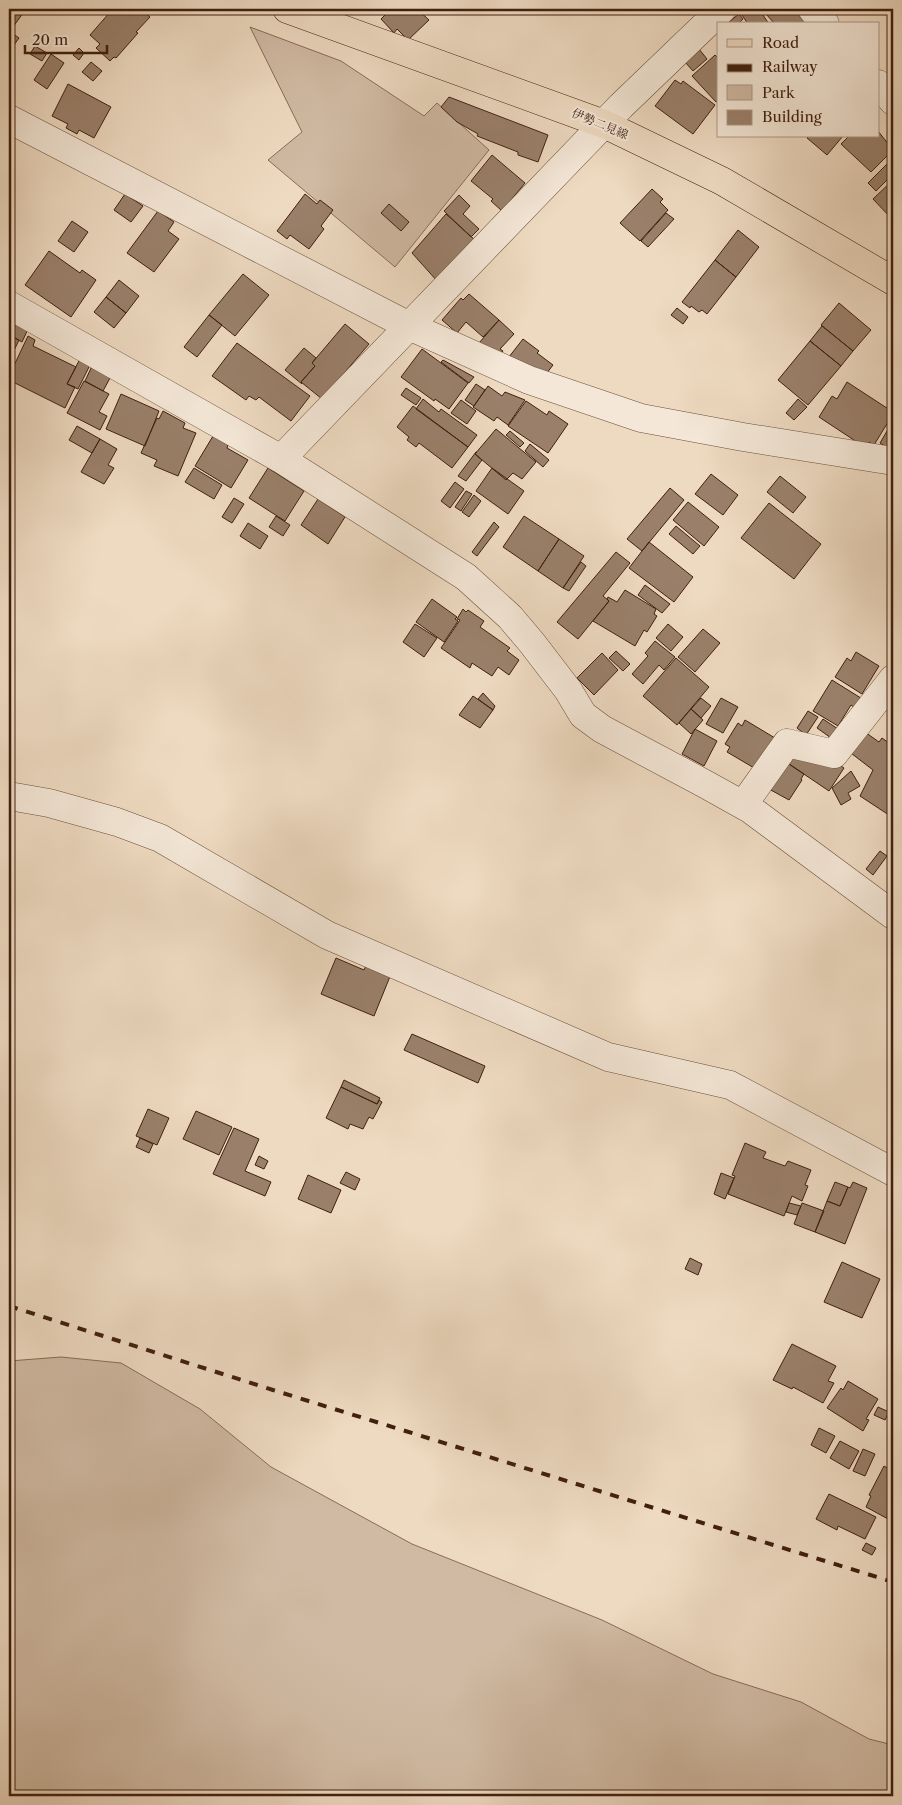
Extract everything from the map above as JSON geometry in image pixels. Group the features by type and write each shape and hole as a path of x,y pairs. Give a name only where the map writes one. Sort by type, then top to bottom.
{"main road":[{"name":"伊勢二見線","path":"287,9 604,124 722,181 893,281"}],"street":[{"path":"281,459 604,124 722,9"},
{"path":"812,9 823,22"},
{"path":"880,86 893,101"},
{"path":"9,119 409,326 529,380 641,418 743,437 893,461"},
{"path":"9,305 281,459 466,577 510,617 568,690 583,715 602,729 743,805 893,915"},
{"path":"743,805 787,743 834,754 893,680"},
{"path":"9,796 48,803 117,822 160,838 327,935 608,1058 730,1085 893,1172"}],"green space":[{"path":"250,27 341,61 424,116 437,103 489,150 395,267 268,160 302,132"},
{"path":"61,1357 121,1363 200,1409 271,1467 412,1544 602,1620 713,1674 801,1702 869,1739 893,1745 893,1796 9,1796 9,1361"}],"building":[{"path":"9,9 26,9 13,27 9,24"},
{"path":"117,9 141,9 150,17 116,58 114,57 110,61 96,48 100,44 90,35 111,11 113,13"},
{"path":"389,9 417,9 429,20 408,40 397,29 394,33 381,19"},
{"path":"746,9 759,9 768,22 747,22 740,12"},
{"path":"771,9 800,9 812,22 773,22 765,13"},
{"path":"739,14 743,19 740,22 730,21"},
{"path":"9,31 19,38 9,52"},
{"path":"35,46 47,53 42,61 30,54"},
{"path":"79,48 84,53 79,60 73,55"},
{"path":"699,49 707,59 693,71 685,62"},
{"path":"51,54 64,63 47,89 34,80"},
{"path":"715,55 717,57 717,102 716,102 692,76"},
{"path":"91,62 102,71 93,81 82,72"},
{"path":"675,80 681,84 683,81 715,105 693,134 655,106"},
{"path":"68,84 111,107 94,138 79,130 77,134 66,128 68,124 52,116"},
{"path":"449,97 548,135 538,162 477,136 478,134 457,122 441,107"},
{"path":"880,134 893,150 871,172 841,144 847,138 880,138"},
{"path":"807,138 841,138 827,155"},
{"path":"492,155 525,183 502,211 491,201 493,199 471,181"},
{"path":"893,158 893,174 876,191 868,183"},
{"path":"893,180 893,218 892,219 873,199"},
{"path":"652,189 663,199 660,202 668,210 640,241 620,223"},
{"path":"125,194 143,206 131,222 114,210"},
{"path":"305,194 317,204 320,200 333,210 321,226 324,229 309,249 290,235 287,239 277,231"},
{"path":"459,195 470,206 463,214 479,229 471,237 444,211"},
{"path":"389,204 409,222 401,231 381,213"},
{"path":"158,211 174,222 168,231 179,239 154,272 127,253"},
{"path":"666,213 674,219 648,247 641,241"},
{"path":"446,214 475,240 438,282 412,253"},
{"path":"72,221 88,232 74,252 58,241"},
{"path":"738,230 759,247 736,277 715,260"},
{"path":"49,251 80,273 82,270 96,280 71,317 25,285"},
{"path":"715,260 736,277 707,314 702,310 699,312 691,306 690,308 682,302"},
{"path":"243,274 269,295 235,336 209,315"},
{"path":"119,280 139,296 126,313 106,297"},
{"path":"469,294 499,320 483,337 466,322 457,333 442,320 461,298 463,300"},
{"path":"106,297 126,313 114,328 94,312"},
{"path":"839,303 871,330 853,351 821,325"},
{"path":"677,308 688,317 683,324 671,315"},
{"path":"209,315 222,325 197,357 184,347"},
{"path":"12,319 29,327 22,342 9,335 9,326"},
{"path":"499,320 514,334 500,349 503,351 497,358 479,343"},
{"path":"345,324 369,344 322,399 301,382 315,366 312,363"},
{"path":"822,326 853,351 841,366 810,341"},
{"path":"9,335 19,340 9,361"},
{"path":"28,336 35,340 33,346 76,367 67,384 75,387 65,408 9,380 9,376"},
{"path":"523,339 553,365 543,378 505,362"},
{"path":"810,341 841,366 808,405 778,380"},
{"path":"237,343 310,396 291,421 259,397 256,400 249,396 246,400 212,376"},
{"path":"304,348 316,358 312,363 315,366 301,382 302,384 285,370"},
{"path":"422,349 468,383 449,409 435,399 434,401 401,377"},
{"path":"81,357 91,363 78,389 67,384"},
{"path":"443,360 474,377 469,383 441,362"},
{"path":"93,364 110,378 103,391 85,381"},
{"path":"84,381 109,394 99,412 107,416 100,430 67,413"},
{"path":"847,382 893,412 874,445 869,442 866,448 819,417 832,396 837,399"},
{"path":"476,384 485,390 474,406 465,400"},
{"path":"488,386 502,396 505,392 525,400 508,425 497,417 494,421 473,407"},
{"path":"406,388 421,398 416,405 401,395"},
{"path":"121,394 159,411 145,446 106,429"},
{"path":"423,399 439,412 441,409 477,435 468,447 416,409"},
{"path":"798,399 807,407 794,420 786,413"},
{"path":"461,400 476,411 467,424 451,413"},
{"path":"526,401 547,415 549,411 568,424 548,453 508,426"},
{"path":"413,406 468,447 452,468 419,443 416,447 407,440 409,437 397,427"},
{"path":"163,411 185,423 183,428 196,433 178,476 154,466 157,460 141,453 157,418 159,419"},
{"path":"77,426 100,439 92,453 69,440"},
{"path":"890,426 893,428 893,451 880,443"},
{"path":"496,429 536,462 522,479 513,473 506,480 475,454"},
{"path":"510,431 524,443 520,447 506,435"},
{"path":"213,436 228,445 227,448 248,460 231,488 195,466"},
{"path":"100,439 117,449 108,465 114,468 104,484 81,472"},
{"path":"530,444 549,460 543,467 525,451"},
{"path":"476,452 475,454 482,460 466,481 458,476"},
{"path":"194,468 222,485 214,499 185,482"},
{"path":"268,468 304,491 285,521 249,498"},
{"path":"492,468 524,491 508,514 476,491"},
{"path":"711,474 738,495 723,515 695,494"},
{"path":"780,476 806,497 793,513 767,492"},
{"path":"455,482 464,489 450,508 441,501"},
{"path":"670,488 684,500 642,551 627,539"},
{"path":"466,491 472,494 461,511 455,507"},
{"path":"474,495 481,501 469,517 462,512"},
{"path":"234,498 244,504 232,523 222,517"},
{"path":"318,499 345,517 328,544 301,525"},
{"path":"688,502 719,527 704,546 673,520"},
{"path":"769,503 821,544 794,579 741,538"},
{"path":"276,516 290,525 283,536 269,527"},
{"path":"524,516 559,539 538,571 503,547"},
{"path":"494,522 499,527 477,556 472,552"},
{"path":"248,523 268,536 260,549 240,536"},
{"path":"676,526 700,546 693,554 669,534"},
{"path":"559,539 584,556 563,588 538,571"},
{"path":"649,542 693,577 674,602 629,568"},
{"path":"616,552 630,563 603,596 609,601 578,639 557,622"},
{"path":"581,562 586,566 569,591 563,588"},
{"path":"645,585 670,604 662,613 638,595"},
{"path":"625,590 656,609 654,614 657,616 647,632 644,630 635,646 593,621 609,601 608,597 617,602"},
{"path":"432,599 457,617 455,619 458,621 444,642 416,622"},
{"path":"463,609 466,612 468,610 484,621 480,627 510,648 507,651 519,660 509,675 498,667 492,676 472,663 470,668 441,648 460,620 457,619"},
{"path":"415,624 437,638 424,657 403,642"},
{"path":"668,624 683,637 671,651 656,638"},
{"path":"703,629 720,643 695,672 678,657"},
{"path":"655,641 675,657 664,670 659,665 643,684 632,674 648,656 645,653"},
{"path":"616,651 630,664 623,671 609,658"},
{"path":"856,652 879,666 862,694 835,677 847,658 851,661"},
{"path":"602,653 618,670 594,695 577,678"},
{"path":"676,658 709,687 677,725 643,696"},
{"path":"832,680 864,700 858,710 851,705 838,726 813,711"},
{"path":"483,693 495,706 493,710 478,699"},
{"path":"473,696 493,710 480,728 459,715"},
{"path":"701,698 711,706 701,718 691,709"},
{"path":"721,698 738,707 723,733 706,724"},
{"path":"691,709 703,720 691,734 679,723"},
{"path":"808,711 818,717 806,735 797,728"},
{"path":"823,719 841,731 834,740 817,728"},
{"path":"745,720 780,741 761,772 727,752 730,747 725,744 738,723 742,726"},
{"path":"695,729 717,741 704,766 682,754"},
{"path":"862,730 879,742 882,738 893,746 893,756 887,764 893,768 892,817 860,796 873,770 847,750"},
{"path":"798,744 812,747 844,768 829,791 786,762"},
{"path":"786,762 804,774 789,800 769,789"},
{"path":"851,771 860,786 848,793 851,799 841,805 832,788"},
{"path":"880,851 887,856 873,875 866,869"},
{"path":"336,958 364,970 367,963 391,974 374,1016 321,994"},
{"path":"412,1034 485,1066 478,1083 404,1050"},
{"path":"344,1080 380,1098 377,1104 341,1087"},
{"path":"341,1087 377,1104 379,1100 382,1102 373,1119 369,1117 363,1129 350,1124 348,1129 326,1118"},
{"path":"148,1109 169,1118 157,1145 136,1136"},
{"path":"196,1111 232,1127 219,1155 183,1139"},
{"path":"234,1128 259,1139 245,1171 271,1182 265,1196 213,1174"},
{"path":"140,1138 153,1144 149,1153 136,1147"},
{"path":"745,1143 766,1152 763,1158 785,1166 788,1161 811,1170 805,1185 808,1186 802,1201 792,1196 784,1216 728,1194 735,1176 732,1175"},
{"path":"259,1156 268,1161 264,1169 255,1165"},
{"path":"346,1172 360,1179 355,1190 340,1183"},
{"path":"721,1173 734,1178 725,1199 714,1194"},
{"path":"308,1175 341,1190 331,1213 298,1199"},
{"path":"835,1182 848,1187 840,1206 827,1201"},
{"path":"853,1182 867,1188 845,1244 815,1232 827,1201 840,1206 848,1187 850,1188"},
{"path":"789,1203 801,1206 797,1215 786,1212"},
{"path":"802,1203 824,1211 815,1232 794,1224"},
{"path":"690,1258 702,1264 698,1275 685,1269"},
{"path":"842,1262 880,1279 862,1318 824,1302"},
{"path":"792,1344 836,1366 828,1381 834,1383 823,1403 793,1387 792,1389 773,1380"},
{"path":"848,1381 878,1399 866,1419 869,1420 863,1431 827,1408 841,1388 843,1390"},
{"path":"878,1407 889,1412 885,1420 874,1415"},
{"path":"819,1428 835,1436 826,1453 811,1445"},
{"path":"840,1441 859,1451 849,1469 830,1458"},
{"path":"863,1449 875,1454 865,1476 853,1471"},
{"path":"884,1466 892,1471 893,1468 893,1513 890,1520 866,1507 871,1496 869,1495"},
{"path":"829,1494 876,1517 865,1539 838,1526 837,1530 816,1519"},
{"path":"866,1543 876,1548 872,1555 862,1550"}],"railway":[{"path":"9,1306 273,1390 893,1582"}]}
